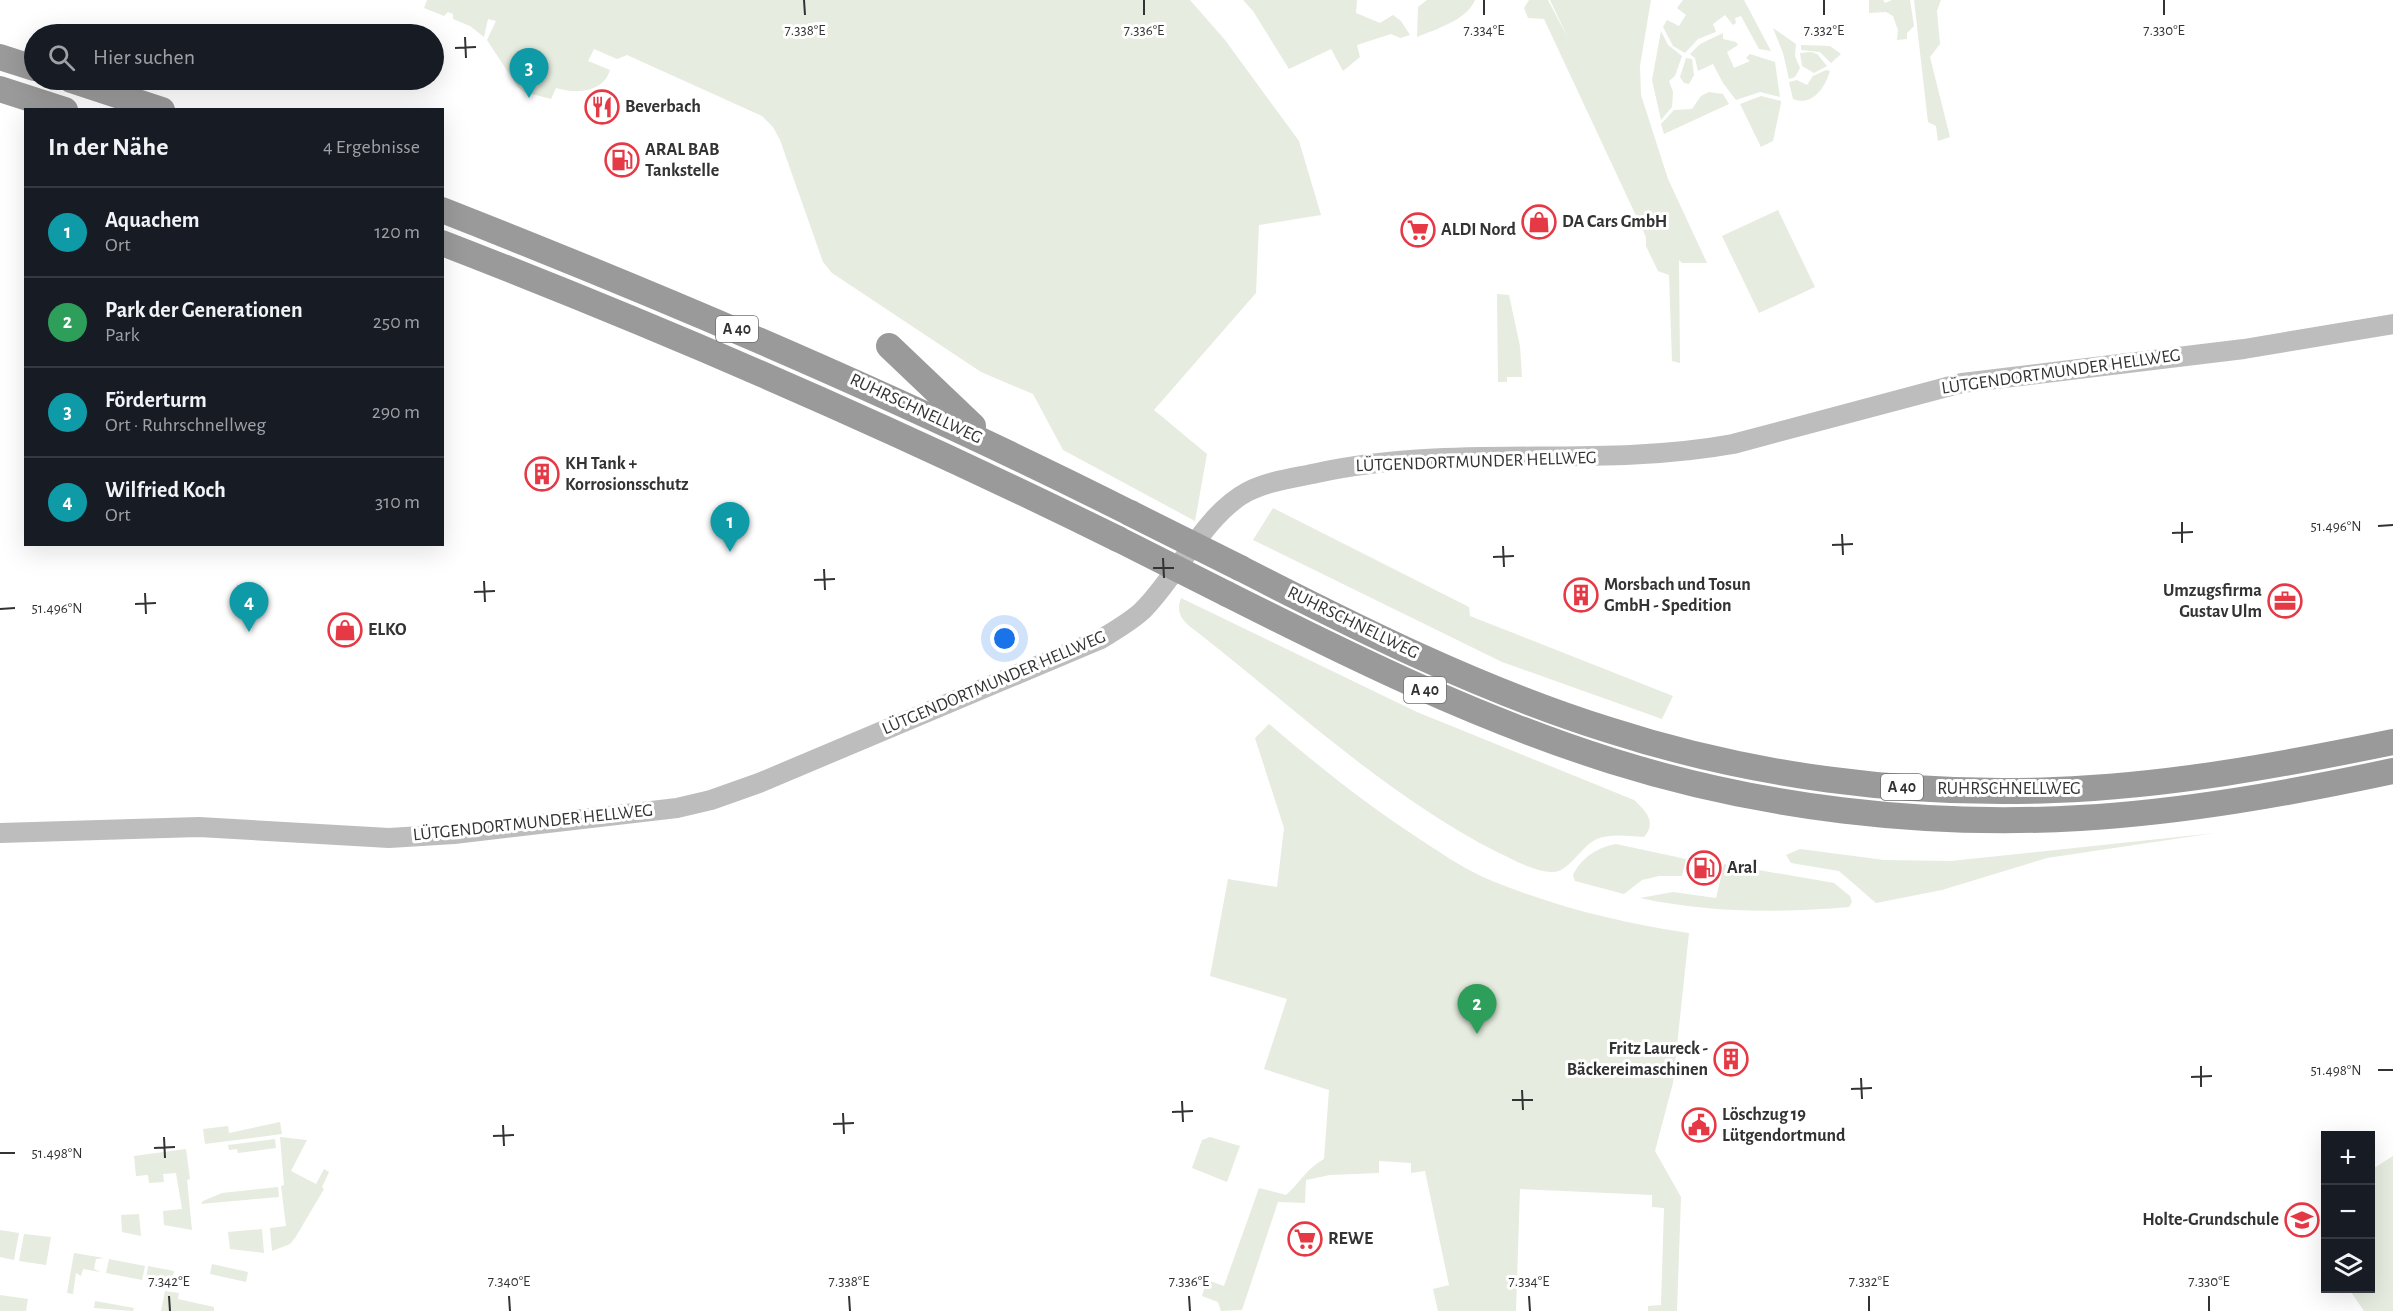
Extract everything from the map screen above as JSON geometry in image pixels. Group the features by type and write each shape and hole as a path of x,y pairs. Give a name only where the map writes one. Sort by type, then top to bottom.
{"highway":[{"path":"0,57 24,65"},
{"path":"0,89 59,108"},
{"path":"101,90 156,108"},
{"name":"RUHRSCHNELLWEG","path":"444,211 763,340 1026,460 1376,636 1536,705 1607,730 1677,750 1793,774 1915,789 2056,790 2212,774 2393,741"},
{"name":"RUHRSCHNELLWEG","path":"444,244 668,333 842,407 1118,538 1390,674 1532,734 1656,774 1785,802 1926,818 2070,819 2222,802 2393,771"},
{"path":"889,346 958,414 983,434 1026,460"}],"main road":[{"name":"LÜTGENDORTMUNDER HELLWEG","path":"0,833 199,827 389,838 454,834 677,808 711,800 759,783 1101,639 1142,611 1229,504 1261,486 1344,467 1390,461 1628,456 1696,450 1733,444 1962,383 2244,349 2393,324"}],"shaded area":[{"path":"427,0 1190,0 1225,40 1299,141 1321,215 1259,225 1256,293 1154,410 1207,454 1195,521 1063,450 1033,394 981,372 832,273 823,262 780,140 773,127 762,116 627,55 617,59 594,49 588,61 610,70 606,78 595,87 580,91 556,88 551,99 524,92 517,86 487,40 496,21 488,19 484,37 470,26 453,19 453,14 448,12 444,16 424,8"},
{"path":"1243,0 1357,0 1356,13 1380,23 1393,15 1401,21 1410,35 1400,38 1391,34 1357,45 1360,57 1343,71 1331,49 1289,69 1253,11"},
{"path":"1427,0 1475,0 1471,7 1458,18 1417,37 1418,7"},
{"path":"1529,0 1548,0 1568,38 1550,0 1651,0 1640,66 1641,95 1668,179 1707,263 1682,263 1679,260 1680,363 1672,361 1669,275 1658,271 1646,246 1646,237 1544,19 1528,18 1524,8"},
{"path":"1683,0 1744,0 1771,51 1759,49 1741,16 1735,18 1736,23 1733,25 1725,15 1713,24 1716,32 1698,39 1685,53 1673,46 1663,27 1667,20 1679,26 1686,15 1677,8"},
{"path":"1869,0 1883,0 1885,3 1892,0 1910,0 1914,26 1907,33 1907,39 1897,40 1898,30 1893,16 1886,12 1869,13"},
{"path":"1914,0 1941,0 1937,11 1940,44 1930,57 1950,137 1938,141 1936,126 1928,122"},
{"path":"1773,28 1796,44 1795,56 1800,68 1795,77 1789,79 1783,53"},
{"path":"1661,31 1668,45 1682,56 1675,76 1669,81 1673,92 1672,107 1661,120 1652,80"},
{"path":"1723,33 1723,39 1736,42 1738,45 1727,52 1734,68 1750,61 1746,58 1750,54 1775,62 1780,97 1760,92 1736,100 1723,83 1713,64 1698,71 1695,58 1690,54 1700,44"},
{"path":"1801,45 1830,46 1841,54 1831,63 1820,52 1801,50"},
{"path":"1800,53 1817,54 1827,66 1814,73 1802,66"},
{"path":"1686,58 1692,59 1694,75 1689,84 1684,83 1680,77"},
{"path":"1826,70 1830,71 1828,77 1817,94 1807,100 1793,99 1789,82 1797,80 1807,85 1813,76"},
{"path":"1709,92 1723,94 1729,104 1664,134 1661,124 1674,110 1692,109 1701,96"},
{"path":"1761,96 1781,101 1781,103 1773,141 1761,147 1740,104"},
{"path":"1778,210 1815,287 1759,313 1722,236"},
{"path":"1497,294 1509,295 1520,346 1522,377 1507,377 1507,382 1498,382"},
{"path":"1273,508 1469,607 1470,616 1673,696 1662,719 1502,662 1253,540"},
{"path":"1181,598 1417,712 1634,800 1648,817 1650,826 1648,832 1644,837 1612,836 1595,840 1564,868 1552,872 1531,868 1497,852 1457,830 1419,805 1344,751 1187,623 1179,610"},
{"path":"1269,724 1381,813 1475,873 1533,896 1584,912 1689,933 1673,1083 1655,1151 1681,1197 1677,1311 1648,1311 1648,1306 1661,1305 1664,1208 1652,1207 1652,1195 1520,1189 1516,1311 1438,1311 1433,1289 1449,1285 1425,1171 1411,1173 1411,1163 1379,1161 1379,1173 1330,1175 1306,1180 1305,1203 1278,1202 1242,1310 1221,1311 1218,1302 1202,1296 1207,1280 1224,1286 1259,1188 1286,1195 1312,1167 1324,1159 1329,1090 1264,1069 1287,999 1210,976 1228,879 1277,887 1284,828 1255,738"},
{"path":"2215,833 2047,858 1942,890 1876,903 1839,871 1791,863 1786,855 1800,849 1884,860 1951,861"},
{"path":"1616,844 1686,859 1682,876 1659,876 1642,880 1624,894 1575,881 1573,875 1585,859 1603,848"},
{"path":"1724,864 1834,883 1850,896 1852,902 1849,907 1744,910 1692,907 1640,898 1673,892 1716,898"},
{"path":"280,1122 282,1134 205,1144 203,1129 228,1126 229,1133"},
{"path":"280,1137 307,1140 291,1171 316,1184 324,1169 329,1172 322,1187 324,1189 295,1238 290,1244 272,1251 270,1228 286,1226 281,1186 284,1185"},
{"path":"1210,1137 1240,1146 1227,1182 1192,1168 1202,1140"},
{"path":"275,1139 276,1148 238,1153 237,1149 229,1150 228,1145"},
{"path":"186,1149 192,1230 164,1225 163,1211 182,1209 176,1173 163,1174 164,1182 149,1183 148,1175 136,1176 134,1156"},
{"path":"2393,1156 2393,1311 2364,1311 2352,1293 2375,1293 2375,1167"},
{"path":"278,1187 279,1197 201,1204 222,1193"},
{"path":"139,1214 141,1236 122,1232 121,1215"},
{"path":"262,1229 264,1253 230,1249 228,1232"},
{"path":"0,1230 19,1233 14,1260 0,1257"},
{"path":"24,1234 51,1237 46,1265 19,1261"},
{"path":"74,1253 104,1258 96,1259 94,1269 101,1272 83,1269 81,1276 76,1273 73,1294 67,1293"},
{"path":"109,1259 145,1266 142,1280 106,1273"},
{"path":"212,1264 248,1272 246,1282 210,1274"},
{"path":"148,1266 174,1271 171,1288 166,1288 166,1284 146,1280"},
{"path":"165,1291 179,1293 178,1299 214,1307 214,1311 161,1311"},
{"path":"0,1295 28,1299 26,1311 0,1311"},
{"path":"95,1301 134,1308 133,1311 94,1308"}],"place":[{"name":"Förderturm","path":"529,98"},
{"name":"Beverbach","path":"602,107"},
{"name":"ARAL BAB Tankstelle","path":"622,160"},
{"name":"DA Cars GmbH","path":"1539,222"},
{"name":"ALDI Nord","path":"1418,230"},
{"name":"KH Tank + Korrosionsschutz","path":"542,474"},
{"name":"Aquachem","path":"730,552"},
{"name":"Morsbach und Tosun GmbH - Spedition","path":"1581,595"},
{"name":"Umzugsfirma Gustav Ulm","path":"2285,601"},
{"name":"ELKO","path":"345,630"},
{"name":"Wilfried Koch","path":"249,632"},
{"name":"Aral","path":"1704,868"},
{"name":"Park der Generationen","path":"1477,1034"},
{"name":"Fritz Laureck - Bäckereimaschinen","path":"1731,1059"},
{"name":"Löschzug 19 Lütgendortmund","path":"1699,1125"},
{"name":"Holte-Grundschule","path":"2302,1220"},
{"name":"REWE","path":"1305,1239"}]}
